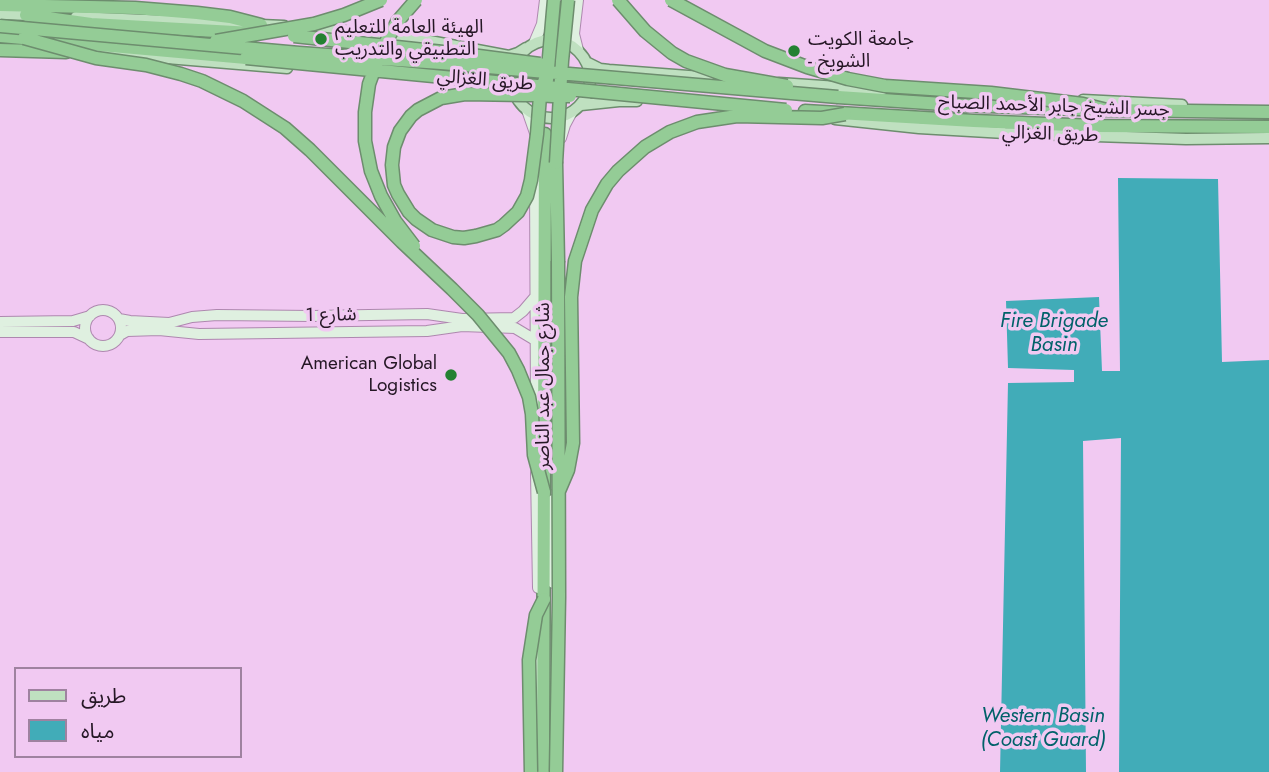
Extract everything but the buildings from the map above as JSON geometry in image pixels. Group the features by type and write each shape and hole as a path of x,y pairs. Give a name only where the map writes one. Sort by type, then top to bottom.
{"highway":[{"path":"197,44 314,24 381,0"},
{"path":"416,0 397,22 381,51 369,84 365,141 371,171 395,221 412,244 498,338 518,370 528,397 534,455 544,492"},
{"name":"شارع جمال عبد الناصر","path":"543,772 545,134 554,0"},
{"name":"شارع جمال عبد الناصر","path":"556,772 559,491 556,163 568,0"},
{"path":"618,0 645,31 686,61 725,75 828,92 838,97"},
{"path":"671,0 765,51 848,79 885,86 991,93 1083,104 1107,110"},
{"path":"0,5 135,8 230,17 261,25"},
{"path":"26,15 92,24 294,36 587,70"},
{"name":"طريق الغزالي","path":"0,26 441,63 587,70 838,97"},
{"name":"طريق الغزالي","path":"0,36 845,114"},
{"path":"24,38 96,58 146,65 181,74 243,101 285,128 310,150 364,207 452,289"},
{"path":"0,50 122,54"},
{"path":"547,75 541,90 540,96 531,180 527,196 518,212 497,230 464,238 432,230 416,219 398,194 392,165 394,147 400,131 418,110 441,98 457,95 474,94 524,95 536,95 544,95 552,96 574,96 583,90"},
{"name":"جسر الشيخ جابر الأحمد الصباح","path":"838,97 958,105 1107,110 1269,110"},
{"path":"559,491 568,470 573,443 571,297 575,261 592,210 607,184 645,147 670,132 697,122 737,116 822,118 845,114"},
{"name":"جسر الشيخ جابر الأحمد الصباح","path":"845,114 1095,126 1269,127"},
{"path":"531,772 529,660 536,615 544,599"}],"main road":[{"path":"518,101 512,87 512,73 517,59 530,45 542,24 545,0"},
{"path":"577,108 587,95 590,85 590,74 578,50 574,34 578,0"},
{"name":"طريق الغزالي","path":"0,14 261,25 403,36 509,55 519,54 530,45 552,39 562,40 578,50"},
{"name":"طريق الغزالي","path":"0,44 495,86 508,92 527,110 550,118 561,117 577,108 605,102 636,101 994,133 1186,139 1269,138"},
{"name":"طريق الغزالي","path":"587,70 933,94 1269,110"},
{"name":"شارع جمال عبد الناصر","path":"556,772 552,531 561,230 560,151 565,124 577,108"},
{"path":"527,110 537,144 534,192 537,772"},
{"path":"515,323 535,297"},
{"path":"0,322 73,321 100,310 114,313 119,319 121,330 113,344 103,346 74,332 0,332"},
{"path":"427,314 427,331"},
{"name":"شارع 1","path":"119,319 169,323 200,316 427,314 515,323 536,340"},
{"path":"89,339 85,327 91,315"},
{"path":"199,334 194,331 192,325 194,319 200,316"},
{"name":"شارع 1","path":"120,335 127,331 159,330 199,334 427,331 515,323"}],"water":[{"path":"1118,178 1218,179 1222,362 1269,360 1269,772 1119,772 1121,438 1083,441 1086,772 1000,772 1008,383 1074,382 1074,370 1008,368 1006,301 1099,297 1102,371 1120,371"}],"place":[{"name":"الهيئة العامة للتعليم التطبيقي والتدريب","path":"321,39"},
{"name":"جامعة الكويت - الشويخ","path":"794,51"},
{"name":"American Global Logistics","path":"451,375"}],"water label":[{"name":"Fire Brigade Basin","path":"1054,334"},
{"name":"Western Basin (Coast Guard)","path":"1043,729"}]}
